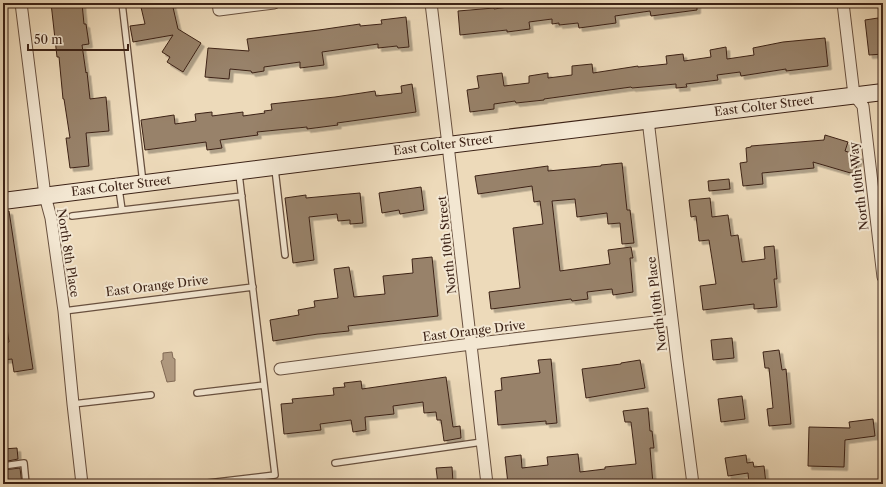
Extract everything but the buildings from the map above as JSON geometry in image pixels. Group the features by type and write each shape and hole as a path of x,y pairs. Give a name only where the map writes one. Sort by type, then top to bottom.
{"street":[{"name":"North 8th Place","path":"21,3 45,196 51,218 64,311 82,484"},
{"path":"218,7 274,3"},
{"name":"North 10th Street","path":"431,3 487,484"},
{"path":"843,3 854,95"},
{"name":"East Colter Street","path":"3,201 883,92"},
{"name":"North 10th Way","path":"854,95 863,106 883,277"},
{"name":"North 10th Place","path":"648,120 693,484"},
{"name":"East Orange Drive","path":"280,369 672,320"}],"lane":[{"path":"122,3 143,183"},
{"path":"275,167 285,255"},
{"path":"199,484 274,475 238,171"},
{"path":"119,186 122,210"},
{"path":"72,216 242,196"},
{"name":"East Orange Drive","path":"64,311 252,287"},
{"path":"197,393 264,385"},
{"path":"73,404 151,395"},
{"path":"335,463 482,442"},
{"path":"3,466 24,463 26,484"}],"shaded area":[{"path":"172,352 173,358 175,359 175,381 167,382 161,361 163,360 163,353"}]}
